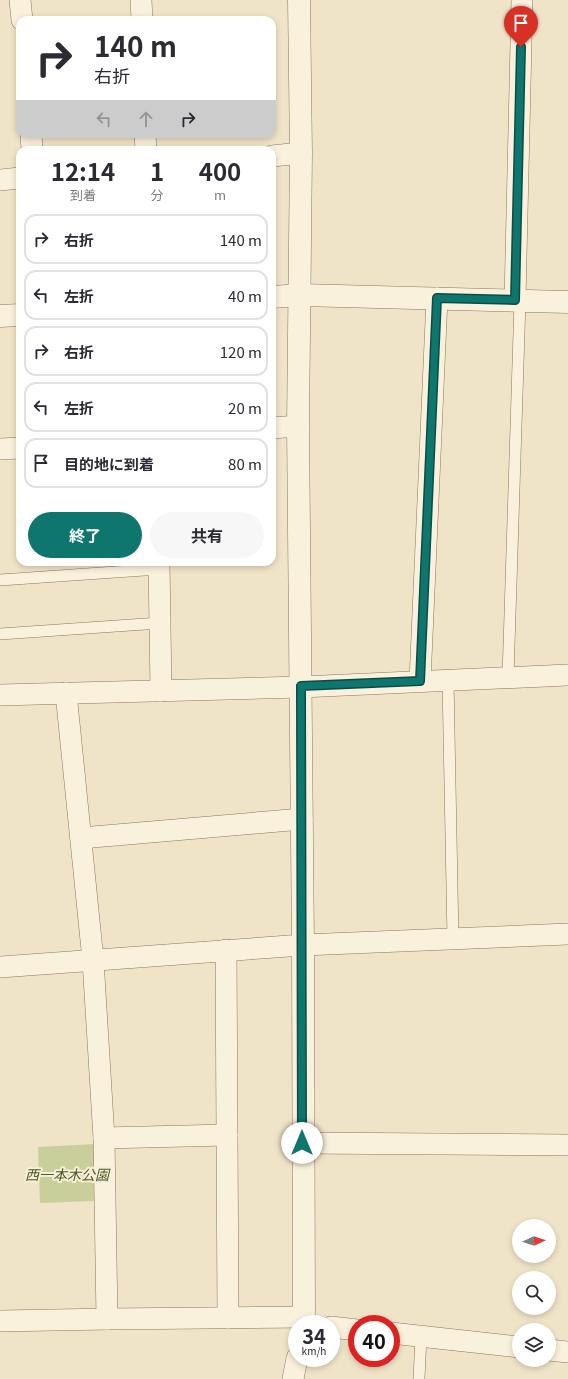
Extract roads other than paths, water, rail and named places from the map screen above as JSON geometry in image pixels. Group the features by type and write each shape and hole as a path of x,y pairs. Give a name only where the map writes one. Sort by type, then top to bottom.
{"street":[{"path":"20,0 22,16"},
{"path":"141,0 142,16"},
{"path":"299,0 301,153 298,426 303,945 302,1143 304,1315"},
{"path":"518,301 522,0"},
{"path":"276,156 301,153"},
{"path":"0,180 16,178"},
{"path":"276,296 300,294 568,302"},
{"path":"420,681 437,298"},
{"path":"0,316 16,315"},
{"path":"276,428 298,426"},
{"path":"0,450 16,448"},
{"path":"159,566 161,691"},
{"path":"0,695 161,691 568,675"},
{"path":"66,693 93,960 104,1138 107,1319"},
{"path":"81,838 302,819"},
{"path":"0,967 303,945 568,934"},
{"path":"226,950 228,1318"},
{"path":"104,1138 227,1135"},
{"path":"302,1143 568,1144"},
{"path":"0,1321 228,1318 288,1320"},
{"path":"400,1334 512,1346"},
{"path":"556,1351 568,1352"},
{"path":"293,1379 295,1367"}],"lane":[{"path":"508,677 518,301"},
{"path":"0,580 159,566"},
{"path":"0,634 160,623"},
{"path":"448,680 453,939"},
{"path":"419,1379 421,1336"}],"park label":[{"name":"西一本木公園","path":"67,1174"}]}
